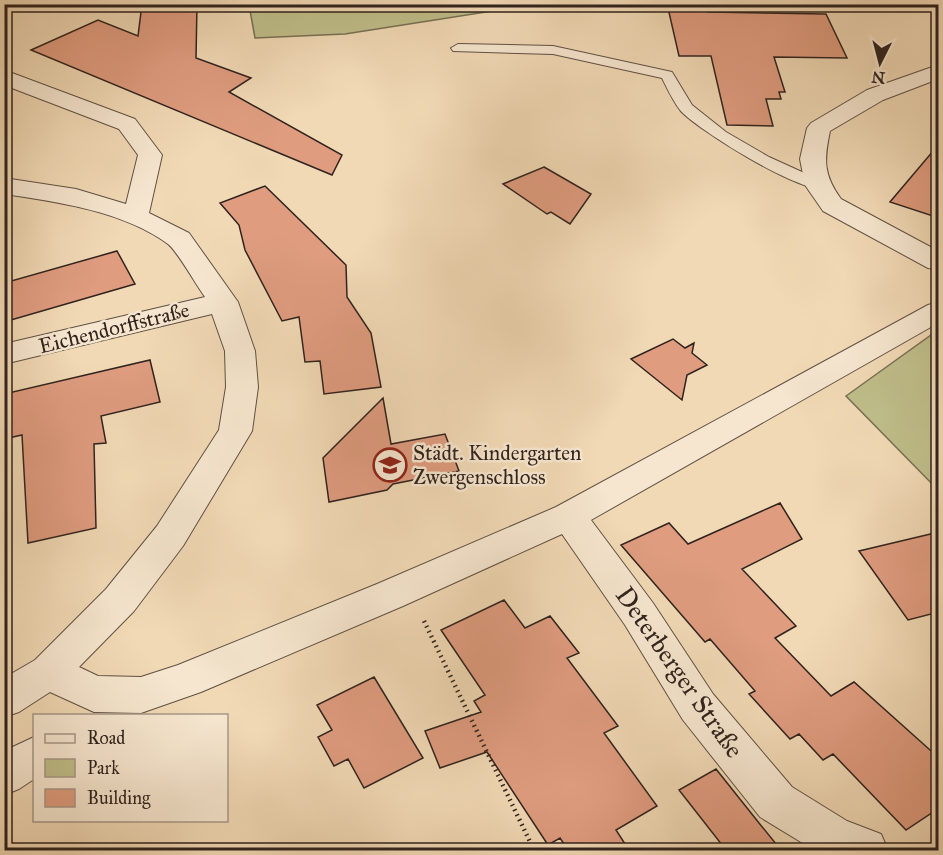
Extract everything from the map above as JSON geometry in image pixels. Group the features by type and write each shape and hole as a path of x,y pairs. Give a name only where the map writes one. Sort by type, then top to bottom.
{"street":[{"path":"939,72 875,95 819,128 812,159 818,185 832,206 939,262"},
{"path":"4,77 127,124 150,156 135,216"},
{"path":"4,186 76,198 135,216 179,239 223,302 240,351 242,387 235,430 170,536 120,600 49,672 4,699"},
{"name":"Eichendorffstraße","path":"4,354 223,302"},
{"path":"108,714 141,695 187,680 569,516 939,310"},
{"name":"Deterberger Straße","path":"569,516 639,614 698,707 776,802 831,836 865,850"},
{"path":"49,672 94,694 141,695"},
{"path":"4,775 33,757"}],"lane":[{"path":"458,48 553,50 667,75 686,108 721,135 763,160 818,185"}],"path":[{"path":"408,587 534,850"}],"green space":[{"path":"249,4 531,5 345,34 255,38"},
{"path":"938,330 938,490 846,396"}],"building":[{"path":"142,4 197,4 196,58 251,78 229,92 342,155 332,175 31,50 98,20 138,36"},
{"path":"668,8 707,9 708,12 826,14 847,58 774,57 785,92 779,92 781,99 766,99 773,126 727,125 711,56 679,56"},
{"path":"939,144 939,218 890,202"},
{"path":"544,167 591,194 570,224 551,212 547,214 503,184"},
{"path":"265,186 346,265 347,297 371,333 381,387 324,394 320,361 305,362 299,317 282,321 245,250 239,225 220,203"},
{"path":"117,251 135,284 4,322 4,283"},
{"path":"673,339 685,348 694,343 692,353 707,365 687,375 682,400 631,359"},
{"path":"150,360 160,402 101,416 106,443 94,444 96,528 28,543 22,435 4,439 4,394"},
{"name":"Städt. Kindergarten Zwergenschloss","path":"383,398 391,444 445,434 459,471 393,484 387,490 329,502 323,458"},
{"path":"780,503 802,539 742,569 796,626 775,638 831,696 854,682 939,758 939,808 906,830 833,754 823,760 799,734 790,739 749,694 755,691 710,639 705,642 621,545 669,523 688,544"},
{"path":"939,532 939,612 908,620 859,551"},
{"path":"504,600 525,628 550,616 579,653 567,658 618,726 604,733 657,806 616,830 629,850 568,850 560,838 548,845 487,752 440,768 425,731 481,712 474,701 485,695 441,630"},
{"path":"374,677 423,758 364,788 348,759 334,766 318,737 332,730 317,705"},
{"path":"716,769 781,850 726,850 679,790"}],"place":[{"name":"Städt. Kindergarten Zwergenschloss","path":"390,465"}]}
